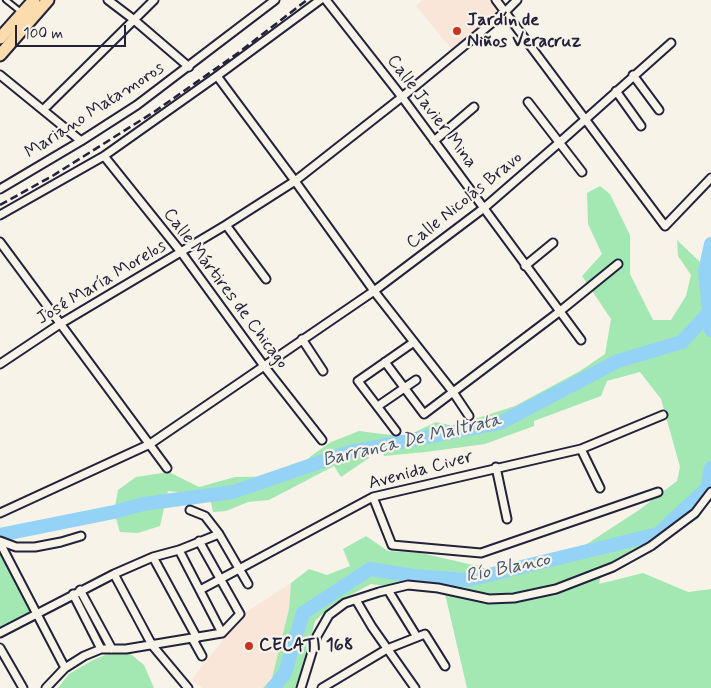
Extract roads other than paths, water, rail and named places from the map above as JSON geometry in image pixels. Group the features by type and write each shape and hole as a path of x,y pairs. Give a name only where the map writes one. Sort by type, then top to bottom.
{"main road":[{"path":"0,55 27,16 34,0"},
{"path":"0,38 48,0"}],"street":[{"path":"108,0 188,67"},
{"path":"43,110 154,0"},
{"name":"Mariano Matamoros","path":"0,189 82,141 137,105 275,0"},
{"path":"0,216 104,156 218,76 320,0"},
{"name":"Calle Javier Mina","path":"326,0 402,97 581,340"},
{"path":"496,0 665,226 711,178"},
{"name":"José María Morelos","path":"0,364 60,324 226,225 295,180 402,97 517,0"},
{"name":"Calle Nicolás Bravo","path":"0,513 150,444 374,291 484,208 671,43"},
{"path":"0,75 82,141"},
{"path":"633,75 659,110"},
{"path":"218,76 374,291 453,392 469,416"},
{"path":"616,91 641,126"},
{"path":"528,102 582,172"},
{"path":"434,141 474,107"},
{"name":"Calle Mártires de Chicago","path":"104,156 181,252 264,366 322,440"},
{"path":"226,225 266,279"},
{"path":"0,242 167,468"},
{"path":"525,266 553,244"},
{"path":"385,362 424,414 559,312 618,264"},
{"path":"302,339 322,371"},
{"path":"396,431 358,381 414,342"},
{"path":"378,406 416,380"},
{"name":"Avenida Civer","path":"200,590 373,497 581,449 663,415"},
{"path":"581,449 600,488"},
{"path":"496,468 507,519"},
{"path":"373,497 392,545 481,554 658,492"},
{"path":"300,688 317,636 329,615 345,603 408,586 438,588 489,599 514,598 556,589 613,567 651,546 696,513 711,492"},
{"path":"190,510 205,516 219,534 248,584"},
{"path":"0,634 76,592 114,574 153,557 179,550 219,534"},
{"path":"0,542 16,547 35,547 81,536"},
{"path":"46,688 66,668 101,648 112,649 152,645 222,632 240,614 199,541"},
{"path":"0,542 36,615 66,668"},
{"path":"179,550 222,632"},
{"path":"153,557 202,656"},
{"path":"114,574 152,645 188,688"},
{"path":"388,590 417,637"},
{"path":"76,592 101,648"},
{"path":"76,592 112,649"},
{"path":"356,600 413,687"},
{"path":"322,688 387,649 425,634 446,666"},
{"path":"0,648 23,688"}],"lane":[{"path":"6,0 27,16"}],"waterway":[{"name":"Río Blanco","path":"711,244 705,271 711,330"},
{"name":"Barranca De Maltrata","path":"0,535 114,512 143,504 233,492 349,452 500,423 618,361 682,342 711,310"},
{"name":"Río Blanco","path":"273,688 285,673 303,613 370,569 414,576 468,580 658,534 707,488 711,468"}],"railway":[{"path":"0,205 54,175 154,112 238,53 307,0"}],"place":[{"name":"Jardín de Niños Veracruz","path":"457,31"},
{"name":"CECATI 168","path":"249,646"}]}
